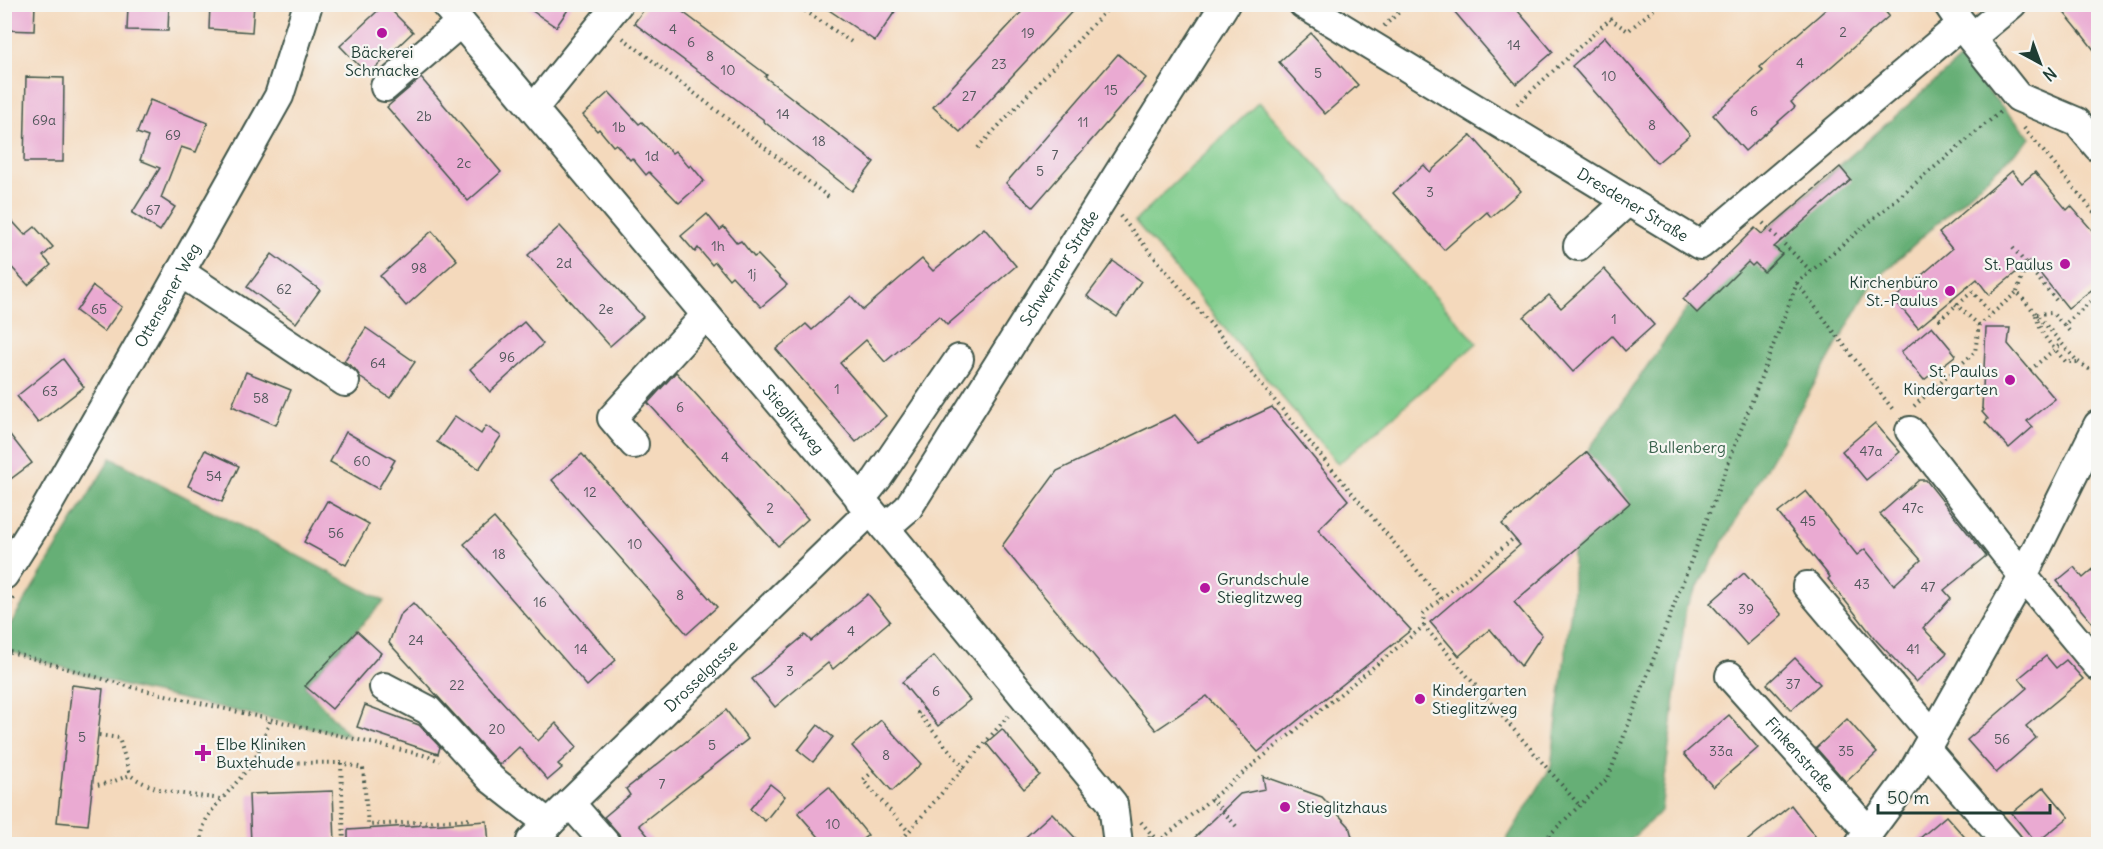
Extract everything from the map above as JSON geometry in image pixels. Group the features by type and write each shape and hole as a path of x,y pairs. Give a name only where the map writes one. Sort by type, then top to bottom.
{"street":[{"name":"Ottensener Weg","path":"4,575 45,510 279,96 308,4"},
{"name":"Schweriner Straße","path":"872,513 908,508 1225,4"},
{"name":"Dresdener Straße","path":"1303,4 1700,245 1960,22 2012,4"},
{"path":"385,87 453,14"},
{"name":"Stieglitzweg","path":"453,14 534,108 1113,804 1118,844"},
{"path":"534,108 611,14"},
{"path":"1960,22 2018,97 2077,122 2098,147"},
{"path":"1578,246 1628,201"},
{"path":"180,272 345,382"},
{"path":"634,444 612,418 706,315"},
{"path":"872,513 877,479 959,359"},
{"path":"1905,425 2023,576 2098,666"},
{"name":"Finkenstraße","path":"1730,676 1865,838 1911,775 2023,576 2098,425"},
{"name":"Drosselgasse","path":"384,687 428,710 540,832 872,513"},
{"path":"1807,586 2008,844"},
{"path":"570,803 606,844"}],"path":[{"path":"795,4 853,43"},
{"path":"978,148 1112,4"},
{"path":"1498,122 1610,19 1628,31 1660,4"},
{"path":"611,14 831,200"},
{"path":"1540,844 1608,778 1797,283 2018,97"},
{"path":"2022,125 2098,217"},
{"path":"1104,197 1441,599"},
{"path":"1745,206 1811,271"},
{"path":"2013,248 2056,300"},
{"path":"1797,283 1905,425 1975,352 1979,325 2017,292 2026,264"},
{"path":"1968,286 1991,314"},
{"path":"1935,314 1940,319 1972,292"},
{"path":"2017,292 2078,362 2098,375"},
{"path":"2064,325 2098,296"},
{"path":"1951,300 1979,325"},
{"path":"2036,314 2052,313 2072,334"},
{"path":"2036,314 2039,329 2055,349 2067,362 2078,362"},
{"path":"2030,370 2061,344"},
{"path":"1514,538 1423,614 1424,626 1580,806"},
{"path":"1158,842 1424,626"},
{"path":"4,650 128,686 441,761"},
{"path":"898,844 1024,697"},
{"path":"924,709 918,713 964,768"},
{"path":"202,844 201,835 204,822 254,762 270,721"},
{"path":"99,735 119,738 130,775 141,783 179,794 221,800"},
{"path":"254,762 341,763 363,768 368,825 470,819"},
{"path":"341,763 344,844"},
{"path":"874,771 863,780 909,832"},
{"path":"92,786 130,775"},
{"path":"1211,798 1236,826"},
{"path":"1149,844 1150,833"}],"green space":[{"name":"Bullenberg","path":"1959,60 2031,138 1873,282 1686,607 1661,811 1626,844 1504,844 1551,767 1573,593 1573,551 1587,452 1703,286"},
{"path":"1259,102 1477,343 1338,464 1135,221"},
{"path":"111,458 384,601 305,686 349,736 128,687 5,650 4,635"}],"building":[{"path":"4,4 35,4 34,31 4,30"},
{"path":"169,4 168,31 127,30 128,5"},
{"path":"210,4 254,4 252,32 209,29"},
{"path":"385,4 413,32 368,75 340,46"},
{"path":"522,4 572,4 556,27"},
{"path":"648,4 672,4 767,75 765,77 874,162 852,191 764,120 634,23"},
{"path":"820,4 900,4 875,41"},
{"path":"1029,4 1079,4 960,132 933,107"},
{"path":"1448,4 1512,4 1553,52 1516,84"},
{"path":"1832,4 1879,4 1889,16 1791,102 1795,107 1745,151 1713,115 1763,71 1760,67"},
{"path":"2057,4 2098,4 2098,55 2080,32"},
{"path":"1311,33 1358,85 1325,114 1279,62"},
{"path":"1605,37 1690,135 1657,163 1572,66"},
{"path":"1118,54 1146,78 1033,207 1006,183"},
{"path":"26,77 64,78 63,162 24,162"},
{"path":"421,78 501,172 468,201 387,107"},
{"path":"609,92 639,124 642,122 672,153 675,151 689,167 691,165 704,181 679,203 649,172 646,175 632,158 630,160 616,144 613,146 583,115"},
{"path":"150,100 208,123 196,152 181,147 161,198 175,207 160,231 132,213 160,168 140,160 148,137 137,133"},
{"path":"1471,135 1521,191 1491,217 1487,212 1444,250 1393,193 1424,165 1430,172"},
{"path":"1840,167 1851,180 1774,247 1782,254 1764,272 1755,263 1752,266 1748,262 1697,313 1683,299 1755,228 1762,234"},
{"path":"2012,171 2022,183 2035,172 2067,210 2071,206 2098,237 2098,285 2068,308 2030,261 1989,295 1977,279 1918,328 1894,299 1952,249 1939,233"},
{"path":"4,212 25,235 35,227 53,247 43,256 51,265 28,285 4,259"},
{"path":"707,214 720,230 724,227 737,243 741,241 754,257 758,255 787,285 761,307 732,276 729,279 715,262 712,265 698,248 695,252 681,236"},
{"path":"560,226 643,317 610,346 528,255"},
{"path":"984,228 1016,266 947,325 939,316 885,362 866,340 840,363 886,416 856,442 776,349 806,324 812,330 851,296 863,310 922,259 933,271"},
{"path":"432,231 457,260 406,306 380,276"},
{"path":"272,254 320,290 296,323 247,287"},
{"path":"1113,261 1141,281 1117,317 1087,296"},
{"path":"1604,269 1654,325 1625,351 1612,336 1573,372 1524,317 1549,295 1561,308"},
{"path":"93,286 122,307 104,332 76,311"},
{"path":"524,322 543,344 490,392 470,369"},
{"path":"1932,326 1956,355 1924,380 1901,352"},
{"path":"366,328 415,362 390,398 361,378 355,369 344,361"},
{"path":"1986,328 2010,328 2008,344 2055,399 2027,421 2033,427 2009,448 1985,422 1988,419 1982,412 1984,410 1982,408"},
{"path":"63,359 84,387 38,423 17,396"},
{"path":"246,372 291,390 276,425 232,406"},
{"path":"676,372 808,519 778,546 648,403"},
{"name":"Grundschule Stieglitzweg","path":"1272,407 1348,500 1318,530 1411,630 1258,752 1207,696 1156,730 1002,546 1057,471 1175,415 1198,442"},
{"path":"455,416 481,434 486,426 501,436 479,469 437,442"},
{"path":"1875,423 1900,452 1866,480 1842,451"},
{"path":"4,427 32,463 4,484"},
{"path":"346,432 395,460 378,489 330,462"},
{"path":"205,450 239,466 222,502 188,486"},
{"path":"1587,452 1630,503 1514,602 1542,635 1521,666 1490,629 1459,656 1430,622 1520,545 1502,524"},
{"path":"582,454 717,607 687,634 552,480"},
{"path":"1919,480 1926,480 1986,556 1944,590 1951,598 1923,628 1947,653 1916,682 1876,640 1828,579 1830,577 1778,513 1806,491 1857,555 1865,549 1894,585 1921,560 1880,514"},
{"path":"327,501 369,524 346,565 304,542"},
{"path":"494,518 616,660 587,686 464,544"},
{"path":"2098,565 2098,630 2057,581 2074,567 2083,578"},
{"path":"1744,573 1782,615 1747,645 1710,603"},
{"path":"868,594 890,621 833,669 828,663 775,707 752,679 805,635 811,641"},
{"path":"413,603 538,741 556,723 577,747 558,764 562,768 548,780 519,747 500,765 389,643 399,616"},
{"path":"357,631 381,653 332,709 305,686"},
{"path":"934,656 970,700 938,726 902,682"},
{"path":"2046,656 2056,668 2066,660 2083,679 2026,726 2036,738 1996,773 1967,740 2027,688 2019,678"},
{"path":"1795,658 1820,684 1791,710 1767,684"},
{"path":"72,685 103,689 88,825 57,822"},
{"path":"365,705 419,725 440,747 438,754 357,727"},
{"path":"726,710 748,739 639,825 655,844 622,844 619,834 604,817 630,795 626,789"},
{"path":"1729,715 1758,748 1713,787 1684,754"},
{"path":"1847,719 1877,753 1846,782 1816,748"},
{"path":"881,720 921,764 892,791 852,746"},
{"path":"818,725 833,737 813,762 798,750"},
{"path":"1002,729 1040,775 1024,789 986,743"},
{"name":"Stieglitzhaus","path":"1263,776 1322,797 1349,826 1354,844 1188,844 1240,794 1265,789"},
{"path":"770,784 785,796 765,821 750,809"},
{"path":"829,787 868,835 856,844 825,844 798,813"},
{"path":"2044,787 2069,817 2036,843 2012,813"},
{"path":"333,791 335,844 251,844 249,794"},
{"path":"1791,805 1815,836 1805,844 1743,844"},
{"path":"1052,813 1081,844 1018,844"},
{"path":"1946,816 1971,844 1913,844"},
{"path":"487,821 489,844 348,844 348,830"}],"place":[{"name":"Bäckerei Schmacke","path":"382,33"},
{"name":"St. Paulus","path":"2065,264"},
{"name":"Kirchenbüro St.-Paulus","path":"1950,291"},
{"name":"St. Paulus Kindergarten","path":"2010,380"},
{"name":"Grundschule Stieglitzweg","path":"1205,588"},
{"name":"Kindergarten Stieglitzweg","path":"1420,699"},
{"name":"Elbe Kliniken Buxtehude","path":"203,753"},
{"name":"Stieglitzhaus","path":"1285,807"}]}
